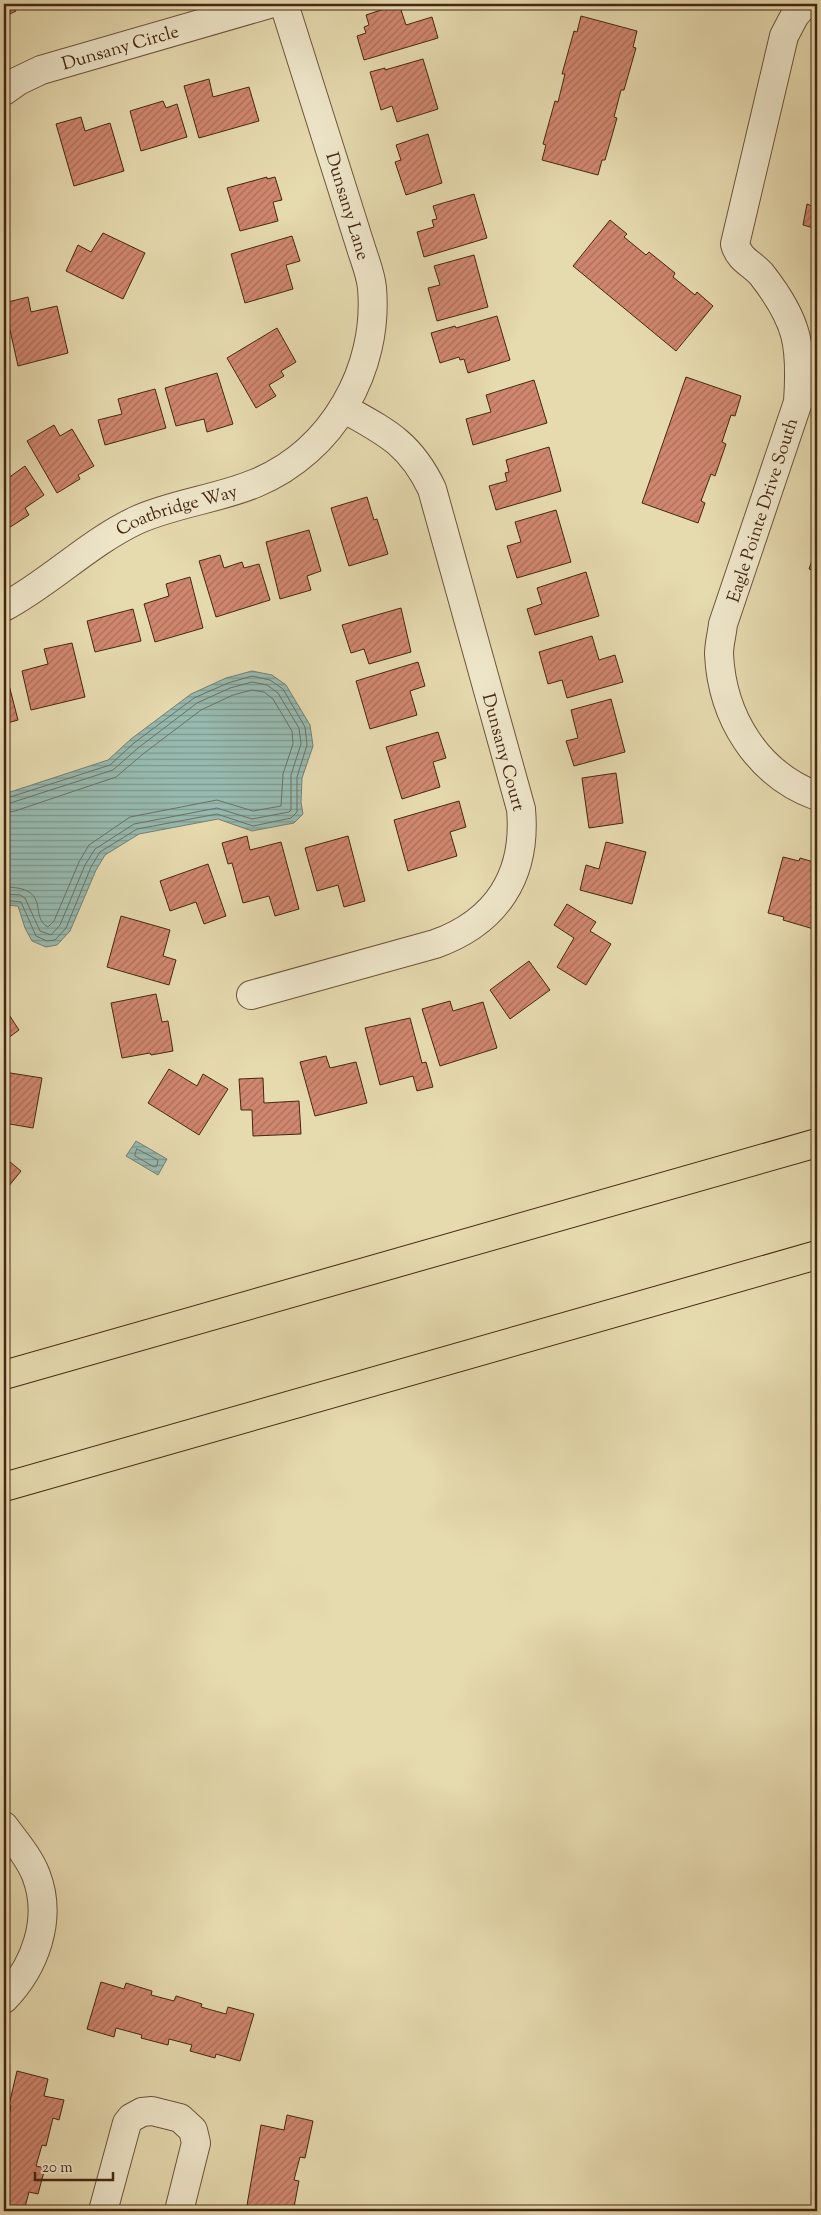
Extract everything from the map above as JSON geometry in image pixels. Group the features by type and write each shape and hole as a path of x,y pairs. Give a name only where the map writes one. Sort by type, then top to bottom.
{"highway":[{"path":"4,1375 817,1143"},
{"path":"4,1487 817,1255"}],"street":[{"name":"Dunsany Circle","path":"4,92 18,81 42,70 269,4"},
{"name":"Dunsany Lane","path":"284,4 372,288 372,325 368,350 355,386 343,408"},
{"name":"Eagle Pointe Drive South","path":"805,4 795,15 784,36 735,244 743,260 761,274 776,294 793,327 800,364 798,402 723,624 719,656 728,704 739,731 757,756 776,774 790,784 817,796"},
{"name":"Coatbridge Way","path":"4,607 99,541 136,521 177,506 246,486 280,470 320,438 343,408"},
{"name":"Dunsany Court","path":"251,995 435,944 459,935 480,921 505,893 514,875 521,847 521,809 432,489 420,465 403,445 380,429 343,408"},
{"path":"4,1826 32,1868 42,1896 43,1910 41,1933 30,1966 4,1999"},
{"path":"103,2211 127,2123 131,2118 142,2112 152,2111 180,2118 193,2130 196,2144 180,2211"}],"water":[{"path":"252,671 272,675 286,685 310,725 313,746 302,778 301,802 303,814 294,823 252,831 218,819 139,834 105,855 96,870 70,931 57,945 46,947 32,941 25,928 18,906 4,905 4,794 108,760 131,739 191,694 226,678"},
{"path":"136,1141 167,1159 158,1175 126,1156"}],"building":[{"path":"4,4 13,4 16,11 4,17"},
{"path":"399,4 406,25 432,17 438,38 364,60 357,36 366,33 364,27 369,25 366,15"},
{"path":"581,16 637,31 633,47 636,48 624,90 621,90 614,117 617,118 605,160 602,160 598,175 542,160 546,145 543,144 555,101 558,102 565,74 562,74 574,31 577,32"},
{"path":"423,59 438,109 397,122 392,106 381,110 370,72 385,68 385,70"},
{"path":"209,79 213,97 249,87 259,121 199,138 184,86"},
{"path":"163,101 166,108 177,104 187,137 141,151 130,111"},
{"path":"81,117 85,131 110,123 124,171 74,186 56,124"},
{"path":"428,134 442,183 406,195 395,162 401,160 396,145"},
{"path":"267,177 267,179 275,177 282,200 273,202 278,221 240,231 227,188"},
{"path":"817,183 817,229 803,225 807,204 812,206"},
{"path":"474,194 487,238 424,257 417,232 434,227 432,220 437,219 433,206"},
{"path":"610,220 627,234 624,237 646,255 649,252 675,273 673,277 695,295 697,292 713,306 676,351 573,266"},
{"path":"103,233 145,253 123,299 66,271 78,245 91,252"},
{"path":"292,236 300,261 286,265 293,289 245,303 231,254"},
{"path":"474,255 488,307 437,321 428,288 440,285 434,266"},
{"path":"28,297 31,312 57,306 68,353 18,366 4,303"},
{"path":"497,316 510,360 468,373 464,359 460,360 459,357 440,363 431,333"},
{"path":"277,328 296,362 281,371 284,376 269,385 276,396 256,408 227,358"},
{"path":"217,373 233,424 207,432 204,419 176,426 165,388"},
{"path":"686,377 741,396 735,416 731,415 722,442 726,444 715,476 711,474 701,501 705,503 698,523 642,503"},
{"path":"534,380 547,423 473,445 466,419 491,412 486,395"},
{"path":"155,389 166,428 105,445 98,420 122,414 118,399"},
{"path":"54,425 60,436 72,429 94,466 78,475 80,479 57,493 27,441"},
{"path":"549,447 561,491 496,510 489,486 507,481 505,473 509,472 506,460"},
{"path":"25,466 44,495 25,508 29,515 4,531 4,481"},
{"path":"367,497 374,520 377,519 388,554 349,566 331,508"},
{"path":"556,510 571,562 517,578 507,546 521,542 515,522"},
{"path":"309,530 321,571 307,576 311,590 280,599 266,542"},
{"path":"817,549 817,572 809,569"},
{"path":"220,555 224,568 242,562 244,568 259,564 270,600 216,617 199,561"},
{"path":"586,572 599,616 535,635 527,609 542,604 537,588"},
{"path":"190,577 203,628 155,642 144,604 169,596 166,584"},
{"path":"401,608 411,652 369,664 364,649 351,653 342,625"},
{"path":"133,609 141,641 95,652 87,621"},
{"path":"592,636 599,660 615,655 623,682 567,698 562,680 548,684 539,652"},
{"path":"72,643 85,697 31,710 22,671 48,664 44,649"},
{"path":"418,662 425,686 410,691 417,715 370,729 356,681"},
{"path":"9,685 18,720 4,724 4,687"},
{"path":"611,699 625,752 574,766 566,741 578,738 571,710"},
{"path":"438,732 446,758 433,762 440,787 402,799 386,747"},
{"path":"616,773 623,823 589,828 582,778"},
{"path":"459,801 466,827 450,832 457,856 408,871 394,820"},
{"path":"247,836 250,850 281,842 299,909 275,916 269,896 243,903 232,863 228,864 222,843"},
{"path":"348,836 365,901 344,907 338,885 317,891 305,848"},
{"path":"606,842 646,852 632,904 580,890 586,865 599,869"},
{"path":"783,857 799,861 800,858 817,863 817,930 783,920 784,917 768,913"},
{"path":"208,864 226,916 204,924 196,902 170,911 160,881"},
{"path":"567,904 596,922 590,931 611,944 586,985 557,967 574,938 554,925"},
{"path":"121,916 170,930 163,956 176,960 169,985 107,967"},
{"path":"529,961 550,990 510,1019 490,990"},
{"path":"156,994 162,1022 168,1021 173,1051 122,1058 111,1003"},
{"path":"450,1001 453,1011 483,1002 497,1048 440,1066 422,1009"},
{"path":"4,1007 19,1030 4,1041"},
{"path":"410,1018 422,1063 426,1062 433,1087 417,1091 413,1076 380,1085 365,1028"},
{"path":"326,1056 330,1068 356,1062 367,1103 315,1116 300,1062"},
{"path":"169,1069 197,1086 203,1074 228,1089 199,1135 148,1103"},
{"path":"4,1072 42,1078 33,1128 4,1123"},
{"path":"263,1078 264,1103 299,1101 301,1134 253,1136 252,1110 241,1110 239,1079"},
{"path":"4,1157 21,1171 4,1192"},
{"path":"101,1982 124,1989 126,1983 152,1991 151,1995 174,2001 176,1996 202,2004 201,2007 226,2014 228,2007 254,2014 240,2061 216,2054 215,2058 190,2051 192,2045 169,2039 168,2045 141,2038 142,2035 116,2028 114,2037 87,2029"},
{"path":"17,2071 48,2079 44,2096 64,2100 59,2120 53,2118 46,2146 42,2145 36,2166 45,2168 38,2194 29,2192 24,2211 4,2211 4,2130 6,2131 11,2106 9,2105"},
{"path":"287,2115 313,2121 305,2158 300,2157 294,2180 299,2181 294,2207 296,2207 295,2211 246,2211 261,2125 284,2130"}]}
